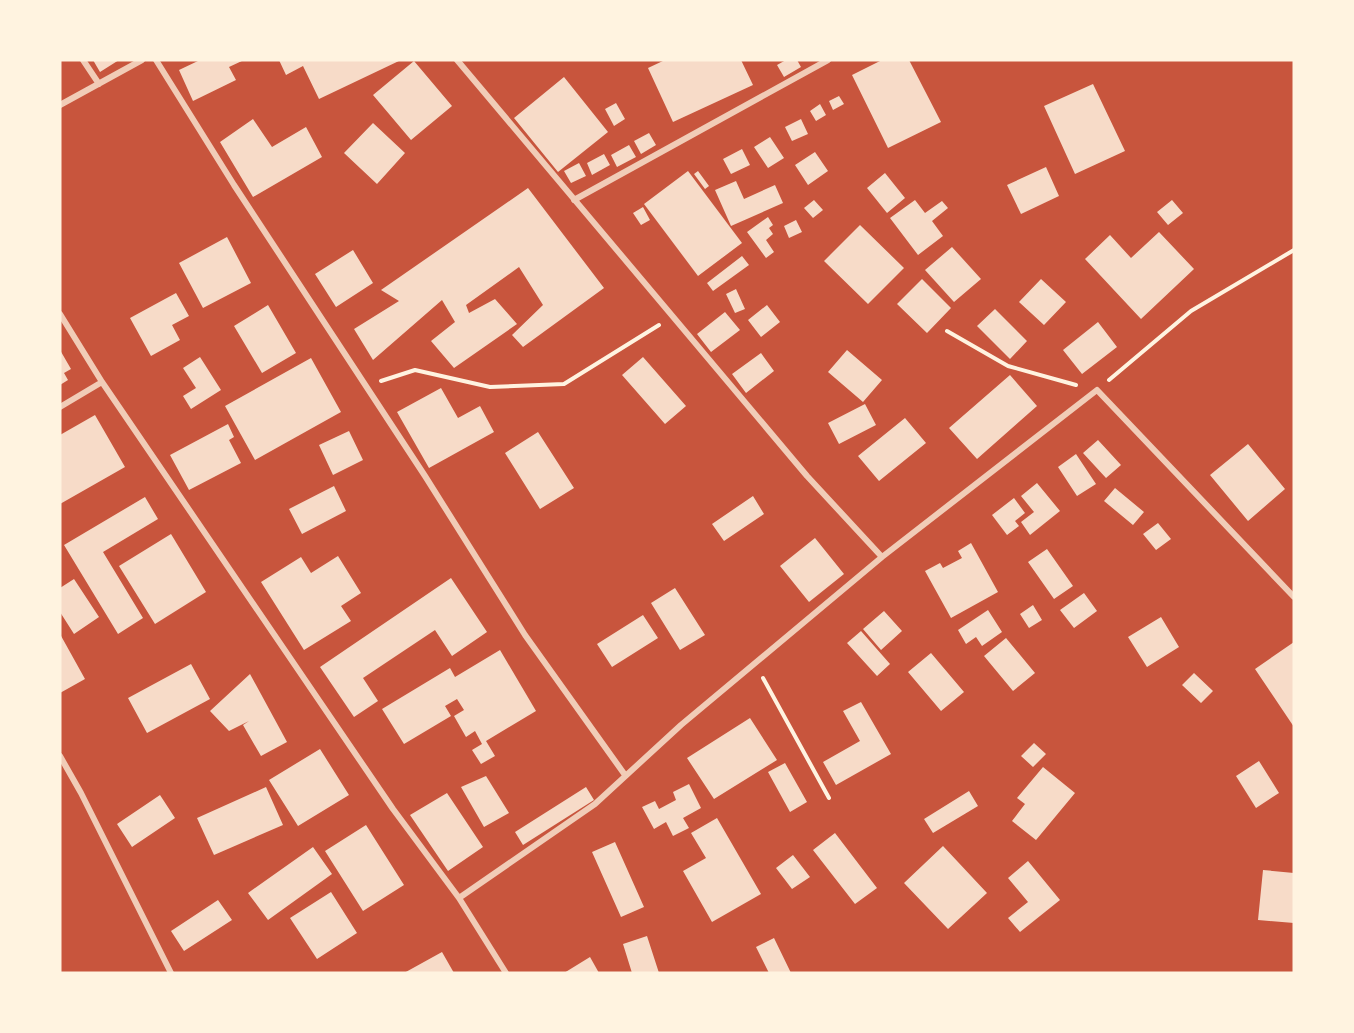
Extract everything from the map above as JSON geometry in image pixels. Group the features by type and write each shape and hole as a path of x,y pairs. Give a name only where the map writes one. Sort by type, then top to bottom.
{"street":[{"path":"83,60 99,84"},
{"path":"60,105 142,60"},
{"path":"156,60 234,185 525,635 625,775"},
{"path":"457,60 807,476 882,557"},
{"path":"574,200 828,60"},
{"path":"60,314 102,382 393,809 459,898 506,973"},
{"path":"60,407 102,382"},
{"path":"459,898 578,817 882,557 1097,390 1294,597"},
{"path":"60,756 81,793 171,973"}],"path":[{"path":"947,330 1008,366 1097,390 1191,311 1294,250"},
{"path":"366,386 415,370 490,387 564,384 653,331 669,314"},
{"path":"756,664 829,798"}],"building":[{"path":"93,60 119,60 100,72"},
{"path":"200,60 244,60 229,67 236,80 193,101 179,70"},
{"path":"279,60 401,60 319,99 303,66 286,75"},
{"path":"665,60 741,60 753,85 673,122 648,68"},
{"path":"786,60 797,60 801,67 784,77 777,65"},
{"path":"882,60 909,60 941,122 888,148 852,75"},
{"path":"414,61 452,106 411,140 373,95"},
{"path":"564,77 608,132 558,172 514,118"},
{"path":"1093,84 1125,151 1075,174 1044,106"},
{"path":"839,96 844,104 833,110 829,101"},
{"path":"616,103 625,119 614,126 605,109"},
{"path":"820,104 826,115 816,121 810,111"},
{"path":"253,119 272,147 306,127 322,157 253,197 220,142"},
{"path":"801,119 808,134 792,141 785,127"},
{"path":"373,123 405,153 377,184 344,153"},
{"path":"649,133 656,145 641,154 634,141"},
{"path":"770,137 784,158 768,168 754,147"},
{"path":"629,145 636,157 617,167 611,155"},
{"path":"742,149 750,165 731,174 723,159"},
{"path":"815,152 828,171 808,185 795,165"},
{"path":"604,154 610,165 592,175 587,163"},
{"path":"579,163 586,176 571,183 564,171"},
{"path":"1046,167 1059,196 1021,214 1007,185"},
{"path":"688,171 742,243 698,276 644,204"},
{"path":"698,171 709,186 705,189 694,174"},
{"path":"885,173 905,198 887,213 867,188"},
{"path":"736,181 744,199 775,185 783,203 731,226 715,190"},
{"path":"528,188 604,288 523,347 512,335 543,305 519,267 466,305 469,313 495,299 517,324 454,368 431,341 455,322 442,300 373,360 354,329 399,301 381,290"},
{"path":"814,200 823,210 813,218 804,208"},
{"path":"915,200 925,213 942,201 948,208 932,221 943,236 918,255 890,218"},
{"path":"1172,200 1183,213 1168,225 1157,212"},
{"path":"643,207 650,220 641,225 633,213"},
{"path":"768,217 773,225 769,228 773,234 766,240 774,252 766,258 747,232"},
{"path":"796,220 802,232 789,238 784,226"},
{"path":"860,225 904,268 868,304 824,261"},
{"path":"1159,232 1194,269 1141,319 1085,259 1110,235 1131,258"},
{"path":"227,237 251,283 203,308 179,263"},
{"path":"952,247 981,279 954,302 925,270"},
{"path":"353,250 373,283 336,307 315,274"},
{"path":"742,256 749,265 713,291 707,283"},
{"path":"922,279 951,308 927,333 897,304"},
{"path":"1041,279 1066,302 1044,325 1019,302"},
{"path":"736,289 745,309 735,313 726,294"},
{"path":"176,293 189,316 172,325 180,340 151,356 130,318"},
{"path":"268,305 296,353 262,373 234,326"},
{"path":"767,305 780,322 761,337 748,320"},
{"path":"995,309 1027,341 1010,359 977,326"},
{"path":"725,312 740,330 711,352 697,334"},
{"path":"1098,322 1117,347 1082,374 1063,350"},
{"path":"60,350 71,369 64,373 68,380 60,385"},
{"path":"847,350 882,380 863,402 828,372"},
{"path":"761,353 774,371 746,393 732,374"},
{"path":"200,357 221,390 191,409 183,396 196,388 183,368"},
{"path":"643,357 686,406 665,424 622,375"},
{"path":"311,358 341,412 255,460 225,406"},
{"path":"1010,375 1037,406 977,459 949,428"},
{"path":"441,388 458,418 480,406 494,432 429,468 397,412"},
{"path":"865,404 876,425 839,444 828,423"},
{"path":"95,415 125,467 60,504 60,435"},
{"path":"905,418 926,443 879,481 858,456"},
{"path":"228,424 234,437 229,440 241,463 189,490 170,455"},
{"path":"349,431 363,460 333,475 319,445"},
{"path":"538,432 574,488 540,509 505,453"},
{"path":"1098,440 1121,465 1106,478 1083,453"},
{"path":"1248,444 1285,489 1248,521 1210,475"},
{"path":"1076,454 1096,484 1077,496 1058,467"},
{"path":"1037,483 1060,511 1030,535 1021,522 1034,512 1021,496"},
{"path":"334,486 346,511 302,534 289,509"},
{"path":"1115,488 1144,512 1133,525 1104,501"},
{"path":"753,496 764,514 724,541 712,524"},
{"path":"145,497 158,519 103,552 143,618 118,634 64,545"},
{"path":"1014,498 1025,513 1015,521 1019,526 1007,535 992,515"},
{"path":"1158,523 1171,539 1156,550 1143,534"},
{"path":"171,534 206,592 155,624 119,566"},
{"path":"815,538 844,574 809,602 780,566"},
{"path":"971,543 998,592 951,618 925,571 940,563 943,568 962,558 958,551"},
{"path":"1047,549 1073,586 1054,599 1028,562"},
{"path":"338,556 361,593 341,606 351,621 304,650 261,582 301,557 311,573"},
{"path":"451,578 487,632 452,656 435,630 363,678 378,701 354,717 320,667"},
{"path":"74,579 99,617 74,634 60,612 60,588"},
{"path":"675,588 705,635 680,650 651,603"},
{"path":"1084,593 1097,611 1074,628 1060,610"},
{"path":"1033,605 1042,620 1029,628 1020,614"},
{"path":"988,610 1002,632 982,646 976,637 966,644 958,630"},
{"path":"884,611 902,631 881,650 863,629"},
{"path":"643,615 658,638 612,667 597,644"},
{"path":"1161,617 1179,647 1147,667 1128,637"},
{"path":"861,631 890,664 877,676 847,643"},
{"path":"60,634 85,679 60,693"},
{"path":"1006,638 1035,673 1013,691 984,656"},
{"path":"1294,642 1294,727 1255,669"},
{"path":"500,650 536,711 486,741 495,756 481,764 472,750 482,744 475,731 466,737 454,716 464,710 457,699 445,706 451,716 404,744 382,709 450,668 455,677"},
{"path":"931,653 964,692 941,711 908,672"},
{"path":"191,664 210,699 147,733 128,698"},
{"path":"1194,673 1213,691 1201,703 1182,685"},
{"path":"250,674 287,742 261,756 243,725 249,721 229,731 210,711"},
{"path":"861,702 891,754 836,785 823,762 860,741 843,711"},
{"path":"750,718 777,760 714,799 687,758"},
{"path":"1034,743 1046,754 1033,767 1021,756"},
{"path":"320,749 349,795 298,826 269,780"},
{"path":"1259,761 1279,793 1256,808 1236,776"},
{"path":"785,763 807,802 790,812 768,772"},
{"path":"1043,767 1075,793 1036,840 1012,821 1025,804 1017,798"},
{"path":"486,776 509,813 484,827 461,787"},
{"path":"689,784 701,808 683,818 689,828 673,836 666,822 654,829 642,807 655,801 659,809 676,800 673,792"},
{"path":"266,787 283,825 214,855 197,818"},
{"path":"586,787 594,800 523,845 515,832"},
{"path":"969,791 978,806 933,833 924,819"},
{"path":"447,793 483,847 448,871 410,815"},
{"path":"160,795 175,818 132,847 117,824"},
{"path":"717,818 761,894 712,922 683,871 706,858 691,833"},
{"path":"366,825 404,885 363,911 325,851"},
{"path":"835,833 877,888 855,904 813,850"},
{"path":"615,842 644,907 621,917 592,852"},
{"path":"943,846 987,893 948,929 904,883"},
{"path":"313,847 332,874 268,920 248,893"},
{"path":"793,855 810,877 792,889 776,868"},
{"path":"1028,861 1060,900 1020,932 1008,918 1028,902 1008,878"},
{"path":"1263,870 1294,873 1294,923 1258,920"},
{"path":"331,892 357,933 317,959 290,918"},
{"path":"218,900 232,920 184,951 171,931"},
{"path":"647,936 659,973 632,973 623,944"},
{"path":"774,938 791,973 769,973 756,947"},
{"path":"442,952 454,973 404,973"},
{"path":"590,957 599,973 564,973"}]}
